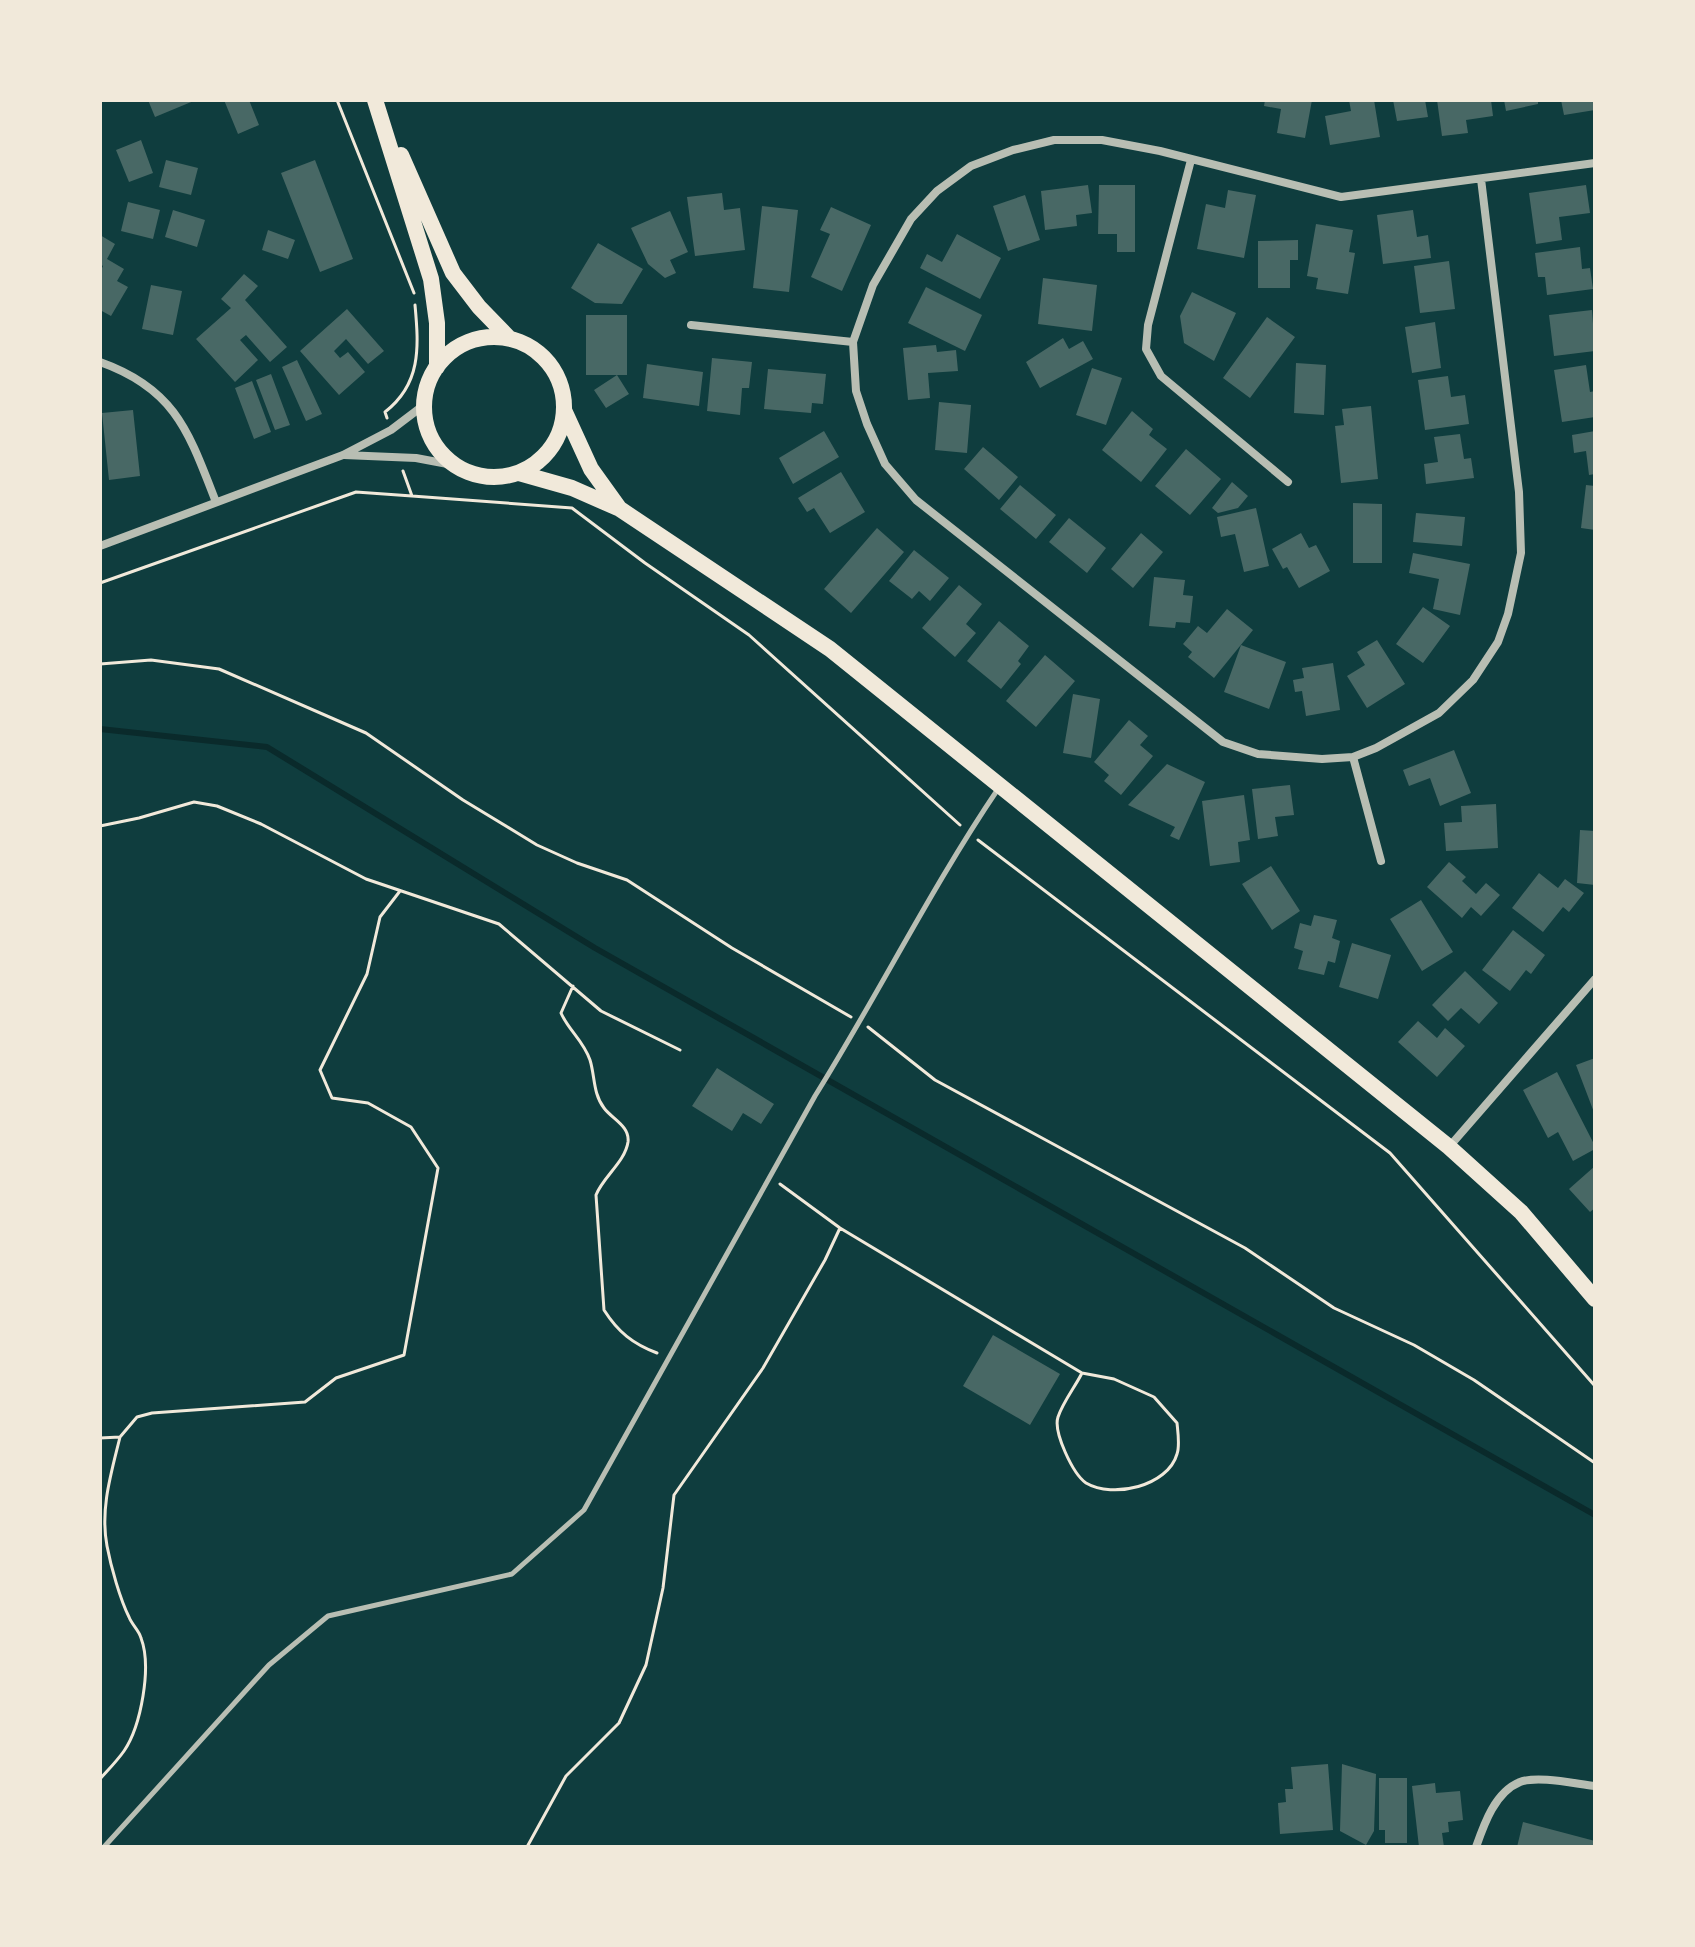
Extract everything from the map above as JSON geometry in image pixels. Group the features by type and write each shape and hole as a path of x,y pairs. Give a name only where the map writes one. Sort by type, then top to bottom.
{"main road":[{"path":"375,100 431,279 437,323 437,367"},
{"path":"382,100 444,258 465,290 510,339"},
{"path":"564,410 558,436 542,459 519,473 492,478 478,476 453,465 443,456 428,432 424,405 430,378 446,356 482,338 523,343 545,359 559,383 564,410 591,469 620,509"},
{"path":"519,473 572,488 620,509 830,649 1449,1147 1521,1212 1595,1299"}],"street":[{"path":"1481,179 1519,492 1521,553 1508,614 1498,642 1473,680 1439,713 1376,748 1353,757 1322,759 1258,754 1223,742 916,500 885,464 867,424 856,391 853,342 873,285 911,219 937,191 971,166 1013,150 1054,140 1102,140 1160,151 1341,197 1595,163"},
{"path":"1191,160 1148,325 1146,349 1161,376 1288,482"},
{"path":"691,325 853,342"},
{"path":"100,362 150,385 174,412 192,440 216,502"},
{"path":"100,546 343,455 391,430 424,405"},
{"path":"343,455 416,458 453,465"},
{"path":"1353,757 1381,861"},
{"path":"1449,1147 1594,983"},
{"path":"1476,1847 1487,1815 1507,1791 1521,1781 1595,1786"}],"lane":[{"path":"104,1847 269,1665 328,1616 512,1574 584,1510 815,1096 968,833 999,787"}],"path":[{"path":"337,100 415,295 414,378 403,398 385,412"},
{"path":"402,467 412,496"},
{"path":"100,583 356,492 572,508 749,635 968,833 1390,1153 1595,1386"},
{"path":"100,826 194,802 217,806 261,824 366,879 499,924 601,1011 680,1050"},
{"path":"100,1779 125,1750 135,1726 146,1658 141,1636 128,1617 106,1534 106,1492 120,1437 137,1417 152,1413 305,1402 336,1378 404,1355 438,1168 411,1127 368,1103 332,1098 320,1070 367,974 380,917 400,891"},
{"path":"573,986 561,1013 566,1024 579,1037 590,1060 597,1098 624,1126 628,1140 623,1154 600,1184 596,1195 604,1310 634,1345 670,1358"},
{"path":"771,1177 840,1228 1082,1373 1114,1379 1154,1397 1177,1423 1178,1453 1166,1474 1140,1485 1111,1490 1085,1482 1063,1450 1057,1419 1082,1373"},
{"path":"527,1847 566,1776 619,1723 646,1665 663,1588 674,1495 763,1368 840,1228"},
{"path":"100,1438 120,1437"}],"building":[{"path":"148,100 196,100 155,117"},
{"path":"224,100 249,100 259,125 238,134"},
{"path":"1265,100 1312,100 1305,138 1277,133 1281,109 1264,106"},
{"path":"1349,100 1374,100 1380,137 1330,145 1325,116 1351,111"},
{"path":"1393,100 1425,100 1428,117 1397,121"},
{"path":"1437,100 1491,100 1493,116 1466,120 1468,133 1442,136"},
{"path":"1504,100 1538,100 1538,104 1506,111"},
{"path":"1561,100 1595,100 1595,110 1564,115"},
{"path":"141,140 153,173 129,182 116,150"},
{"path":"166,160 198,168 191,195 159,187"},
{"path":"315,160 353,259 320,272 281,173"},
{"path":"1088,185 1092,213 1076,215 1077,226 1045,230 1041,191"},
{"path":"1099,185 1135,185 1135,252 1117,252 1117,234 1098,234"},
{"path":"1586,185 1590,213 1559,217 1562,240 1536,244 1529,193"},
{"path":"1228,190 1256,195 1244,258 1197,249 1206,204 1225,208"},
{"path":"722,193 724,210 740,208 745,250 695,256 687,197"},
{"path":"1025,195 1040,240 1008,251 993,206"},
{"path":"128,202 160,210 153,239 121,231"},
{"path":"762,206 798,210 789,292 753,288"},
{"path":"831,207 871,225 842,291 811,277 830,234 820,230"},
{"path":"173,210 205,220 197,247 165,237"},
{"path":"1413,210 1417,237 1428,235 1431,258 1383,264 1377,215"},
{"path":"670,211 688,252 670,260 676,273 665,278 648,264 631,228"},
{"path":"1316,224 1353,230 1349,252 1355,253 1348,294 1316,289 1318,278 1307,276"},
{"path":"268,230 295,240 288,259 262,250"},
{"path":"957,234 1001,258 980,299 920,268 927,254 942,262"},
{"path":"100,235 115,244 107,259 124,269 117,281 128,287 111,316 100,310 100,272 103,266 100,264"},
{"path":"1298,240 1298,260 1290,260 1290,288 1258,288 1258,241"},
{"path":"598,243 643,269 622,304 595,303 571,288"},
{"path":"1580,247 1582,269 1590,268 1593,289 1547,295 1545,277 1538,277 1535,253"},
{"path":"1449,261 1455,309 1420,313 1414,266"},
{"path":"244,274 258,286 245,300 287,347 270,362 246,335 240,340 258,360 235,382 196,339 231,308 221,299"},
{"path":"1043,278 1097,285 1092,331 1038,324"},
{"path":"151,285 182,291 173,335 142,329"},
{"path":"926,287 982,315 965,351 908,323"},
{"path":"1192,292 1236,313 1214,361 1184,343 1180,316"},
{"path":"347,309 384,351 368,364 346,339 334,351 340,358 348,352 365,372 339,395 300,351"},
{"path":"1592,310 1595,351 1554,356 1549,315"},
{"path":"586,315 627,315 627,375 586,375"},
{"path":"1267,317 1295,337 1250,398 1223,378"},
{"path":"1435,322 1441,368 1412,373 1405,327"},
{"path":"1063,338 1069,349 1083,341 1093,359 1040,388 1026,362"},
{"path":"936,345 937,352 956,350 958,371 928,373 930,398 908,400 903,348"},
{"path":"712,358 752,362 749,388 742,388 740,415 707,411"},
{"path":"297,360 322,414 306,421 282,367"},
{"path":"1296,363 1326,365 1324,415 1294,413"},
{"path":"647,364 703,372 699,406 643,398"},
{"path":"1586,365 1590,392 1595,391 1595,417 1562,422 1554,370"},
{"path":"1092,368 1122,378 1106,425 1076,415"},
{"path":"768,369 826,374 823,404 812,403 811,413 764,409"},
{"path":"271,374 290,425 275,430 256,380"},
{"path":"617,375 629,394 606,408 594,390"},
{"path":"1448,376 1451,397 1465,395 1469,424 1425,430 1418,380"},
{"path":"252,381 271,432 254,439 235,388"},
{"path":"939,402 971,405 967,453 935,450"},
{"path":"1371,406 1378,479 1341,483 1335,426 1344,425 1342,409"},
{"path":"133,410 140,476 109,480 102,413"},
{"path":"1132,411 1153,429 1149,435 1167,449 1141,482 1102,450"},
{"path":"824,431 839,457 793,484 779,458"},
{"path":"1595,431 1595,474 1589,475 1586,451 1574,453 1572,435"},
{"path":"1460,434 1464,459 1471,458 1474,478 1426,484 1424,464 1438,462 1434,437"},
{"path":"983,447 1018,477 999,500 964,469"},
{"path":"1186,449 1221,479 1190,515 1155,486"},
{"path":"841,472 865,512 830,533 814,508 807,512 798,498"},
{"path":"1232,482 1248,496 1238,508 1218,513 1212,508"},
{"path":"1020,485 1056,515 1036,539 1000,509"},
{"path":"1586,485 1595,486 1595,530 1581,528"},
{"path":"1353,503 1382,504 1382,563 1353,563"},
{"path":"1256,508 1269,566 1244,572 1235,534 1221,537 1217,517"},
{"path":"1416,513 1465,517 1462,546 1413,542"},
{"path":"1069,518 1106,548 1087,573 1049,542"},
{"path":"877,528 904,552 851,613 824,589"},
{"path":"1141,533 1163,552 1133,588 1111,569"},
{"path":"1301,533 1309,548 1316,545 1330,571 1299,588 1272,549"},
{"path":"914,550 949,578 930,601 919,591 912,599 889,581"},
{"path":"1413,553 1470,564 1460,615 1433,609 1439,579 1409,573"},
{"path":"1154,577 1185,580 1183,595 1193,596 1190,623 1176,622 1175,628 1149,626"},
{"path":"959,585 982,604 966,624 976,633 955,657 922,628"},
{"path":"1423,607 1450,626 1423,663 1396,644"},
{"path":"1227,609 1253,630 1214,678 1188,657 1192,652 1183,644 1198,626 1207,633"},
{"path":"999,621 1029,646 1018,661 1021,664 1001,689 967,661"},
{"path":"1377,640 1405,684 1367,708 1347,676 1365,665 1357,652"},
{"path":"1241,645 1286,662 1269,709 1224,692"},
{"path":"1045,655 1075,681 1036,727 1006,701"},
{"path":"1333,663 1340,710 1306,716 1302,691 1295,692 1293,680 1304,678 1302,668"},
{"path":"1073,694 1100,699 1091,758 1063,753"},
{"path":"1129,720 1148,736 1140,745 1153,756 1121,795 1104,781 1109,775 1094,762"},
{"path":"1454,750 1471,793 1440,806 1430,778 1409,786 1403,770"},
{"path":"1167,764 1205,782 1179,840 1170,836 1175,827 1128,805"},
{"path":"1290,785 1294,815 1275,817 1278,836 1258,839 1252,789"},
{"path":"1244,795 1250,840 1238,842 1240,862 1210,866 1202,801"},
{"path":"1496,804 1498,848 1446,851 1444,823 1462,822 1461,806"},
{"path":"1580,830 1595,831 1595,885 1577,883"},
{"path":"1449,862 1466,877 1462,881 1476,894 1486,883 1500,895 1481,916 1471,907 1462,918 1427,887"},
{"path":"1271,866 1300,911 1272,930 1242,884"},
{"path":"1539,873 1558,888 1565,879 1584,893 1569,912 1563,907 1543,932 1512,908"},
{"path":"1421,900 1453,952 1422,971 1390,919"},
{"path":"1314,915 1337,920 1332,938 1340,941 1335,963 1328,961 1324,975 1298,969 1303,951 1294,948 1300,923 1311,926"},
{"path":"1513,930 1545,955 1531,974 1526,970 1510,991 1482,970"},
{"path":"1352,943 1391,955 1378,999 1339,987"},
{"path":"1465,971 1498,1003 1479,1024 1461,1008 1448,1021 1432,1005"},
{"path":"1418,1021 1437,1038 1445,1028 1465,1046 1437,1077 1398,1042"},
{"path":"1595,1058 1595,1115 1576,1065"},
{"path":"717,1068 774,1104 761,1124 743,1113 732,1131 692,1106"},
{"path":"1557,1072 1595,1146 1595,1149 1573,1161 1558,1132 1548,1138 1523,1090"},
{"path":"1595,1166 1595,1208 1590,1212 1569,1189"},
{"path":"993,1335 1060,1374 1030,1425 963,1386"},
{"path":"1328,1764 1333,1830 1280,1834 1278,1803 1286,1802 1285,1789 1293,1789 1291,1767"},
{"path":"1342,1764 1376,1774 1374,1831 1366,1845 1340,1831"},
{"path":"1379,1778 1407,1778 1407,1843 1385,1843 1385,1830 1379,1830"},
{"path":"1435,1783 1436,1793 1460,1791 1463,1820 1448,1822 1449,1832 1442,1833 1444,1847 1419,1847 1412,1786"},
{"path":"1523,1822 1595,1841 1595,1847 1517,1847"}],"waterway":[{"path":"100,729 267,747 595,948 1595,1515"}]}
